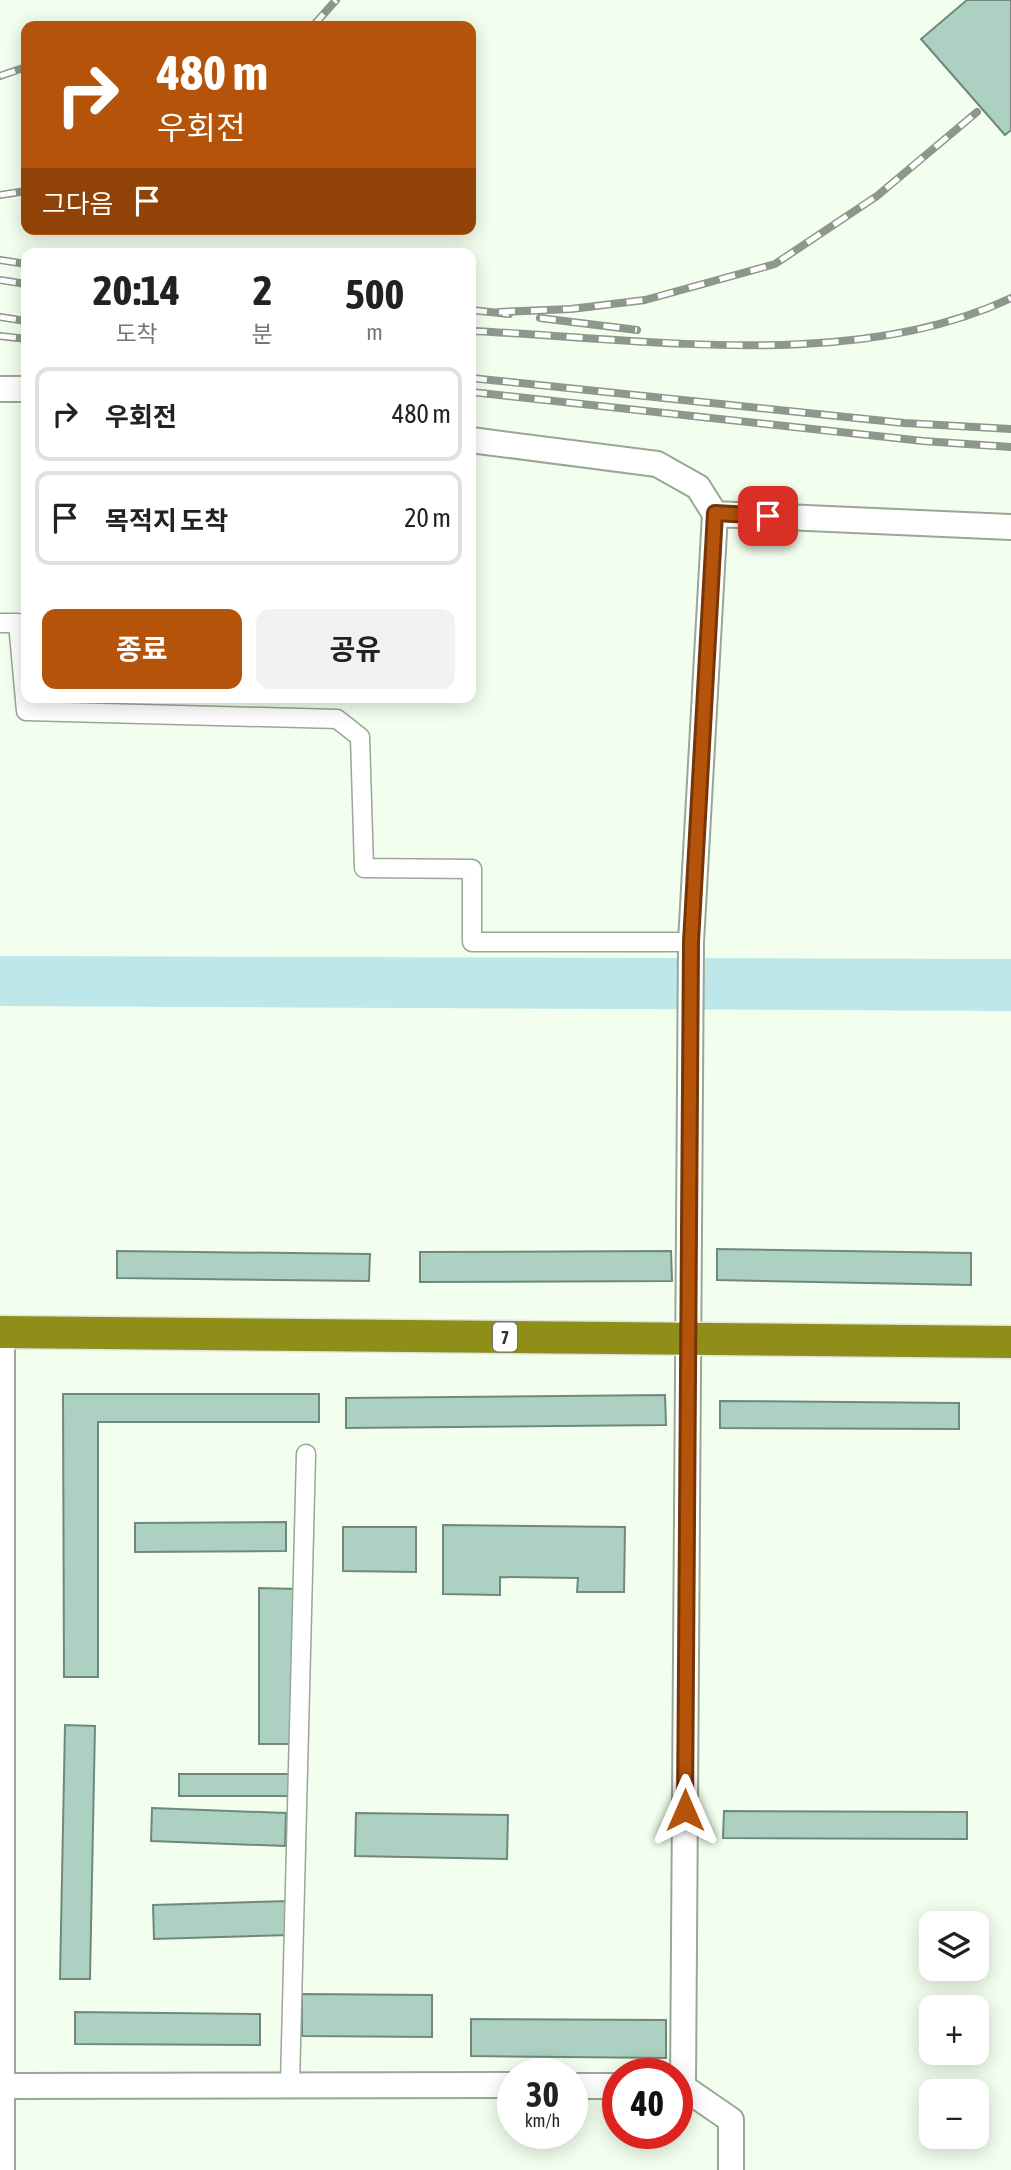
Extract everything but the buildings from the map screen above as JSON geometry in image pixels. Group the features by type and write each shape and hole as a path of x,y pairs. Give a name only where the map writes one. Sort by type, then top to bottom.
{"highway":[{"name":"7","path":"1,1332 1011,1342"}],"street":[{"path":"0,389 21,389"},
{"path":"476,441 657,464 698,487 715,513 691,942 680,2058"},
{"path":"715,513 1011,527"},
{"path":"0,623 18,623 21,656"},
{"path":"25,703 26,710 337,719 360,737 364,868 472,869 472,942 691,942"},
{"path":"1,1332 2,2170"},
{"path":"290,2084 306,1454"},
{"path":"1,2086 497,2085"},
{"path":"693,2095 731,2120 731,2170"}],"water":[{"path":"0,956 1011,959 1011,1011 0,1006"}],"railway":[{"path":"317,21 336,0"},
{"path":"0,76 21,69"},
{"path":"499,312 571,309 645,300 775,264 877,196 977,112"},
{"path":"0,195 21,192"},
{"path":"0,260 21,263"},
{"path":"0,280 21,283"},
{"path":"476,331 675,343 815,343 884,336 949,321 1011,298"},
{"path":"476,311 509,314"},
{"path":"0,317 21,320"},
{"path":"540,318 637,330"},
{"path":"0,336 21,338"},
{"path":"476,379 904,423 1011,429"},
{"path":"476,393 923,441 1011,447"}],"route":[{"path":"685,1810 691,942 715,513 768,516"}]}
